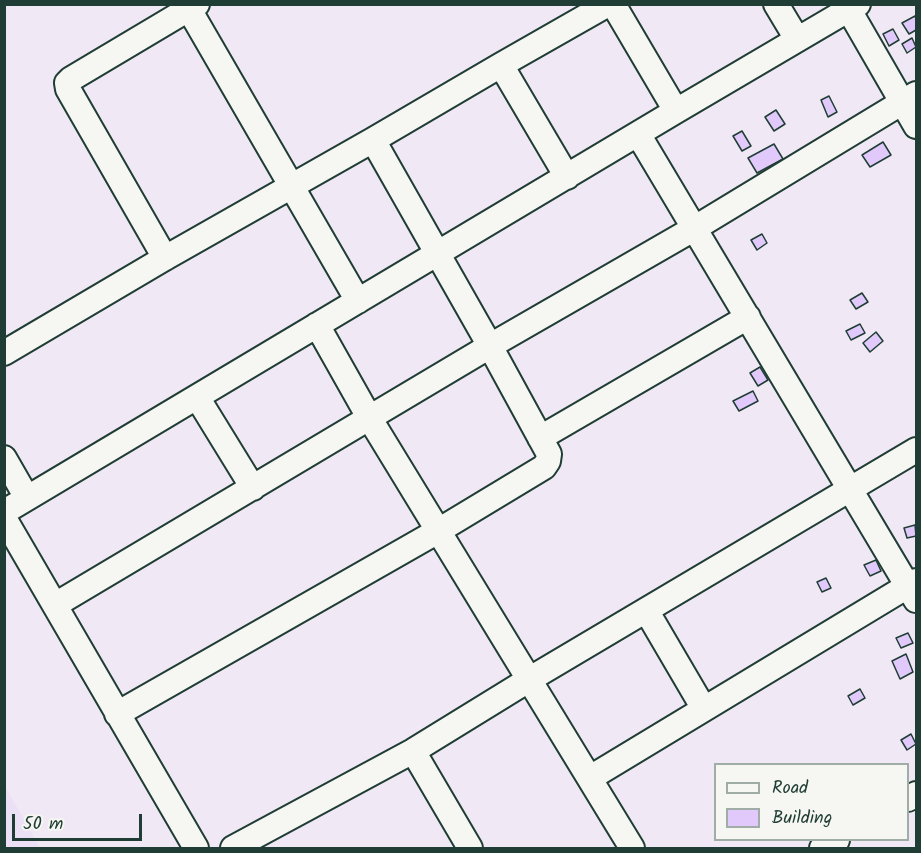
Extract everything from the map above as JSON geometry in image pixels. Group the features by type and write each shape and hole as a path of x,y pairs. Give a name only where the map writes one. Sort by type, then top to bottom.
{"street":[{"path":"4,353 608,4"},
{"path":"613,4 676,111"},
{"path":"776,4 797,39"},
{"path":"165,258 68,89 67,83 191,6 261,135 293,186 358,301"},
{"path":"4,512 854,7 910,98 916,126"},
{"path":"501,65 567,177"},
{"path":"55,605 490,346 695,228 910,98"},
{"path":"590,778 704,709 914,589 850,489 638,134"},
{"path":"117,714 438,531 544,467 548,461 549,454 373,140"},
{"path":"540,438 748,317"},
{"path":"317,325 370,419 632,849"},
{"path":"197,397 253,488"},
{"path":"233,849 412,751 916,450"},
{"path":"4,458 27,498"},
{"path":"4,518 196,849"},
{"path":"646,610 704,709"},
{"path":"412,751 470,849"},
{"path":"822,849 835,841"}],"shaded area":[{"path":"5,786 40,848 5,848"}],"building":[{"path":"915,16 916,30 909,34 902,23"},
{"path":"893,29 899,40 889,46 883,34"},
{"path":"912,38 916,47 907,53 902,44"},
{"path":"829,96 837,112 828,117 821,100"},
{"path":"776,110 785,124 774,131 765,117"},
{"path":"742,131 751,146 742,151 733,136"},
{"path":"883,142 891,155 870,167 862,155"},
{"path":"774,144 783,159 757,173 748,158"},
{"path":"762,234 767,243 757,250 751,240"},
{"path":"862,293 868,302 856,309 850,300"},
{"path":"860,324 865,333 851,340 846,331"},
{"path":"876,332 883,341 870,352 863,343"},
{"path":"760,367 768,380 758,386 750,373"},
{"path":"753,391 758,401 739,411 733,401"},
{"path":"915,525 916,536 907,538 904,528"},
{"path":"876,560 881,571 870,576 864,565"},
{"path":"826,578 831,588 822,592 817,582"},
{"path":"908,633 913,643 901,648 896,638"},
{"path":"906,654 913,672 900,679 892,661"},
{"path":"860,689 865,698 853,705 848,696"},
{"path":"911,734 916,744 907,750 901,740"}]}
